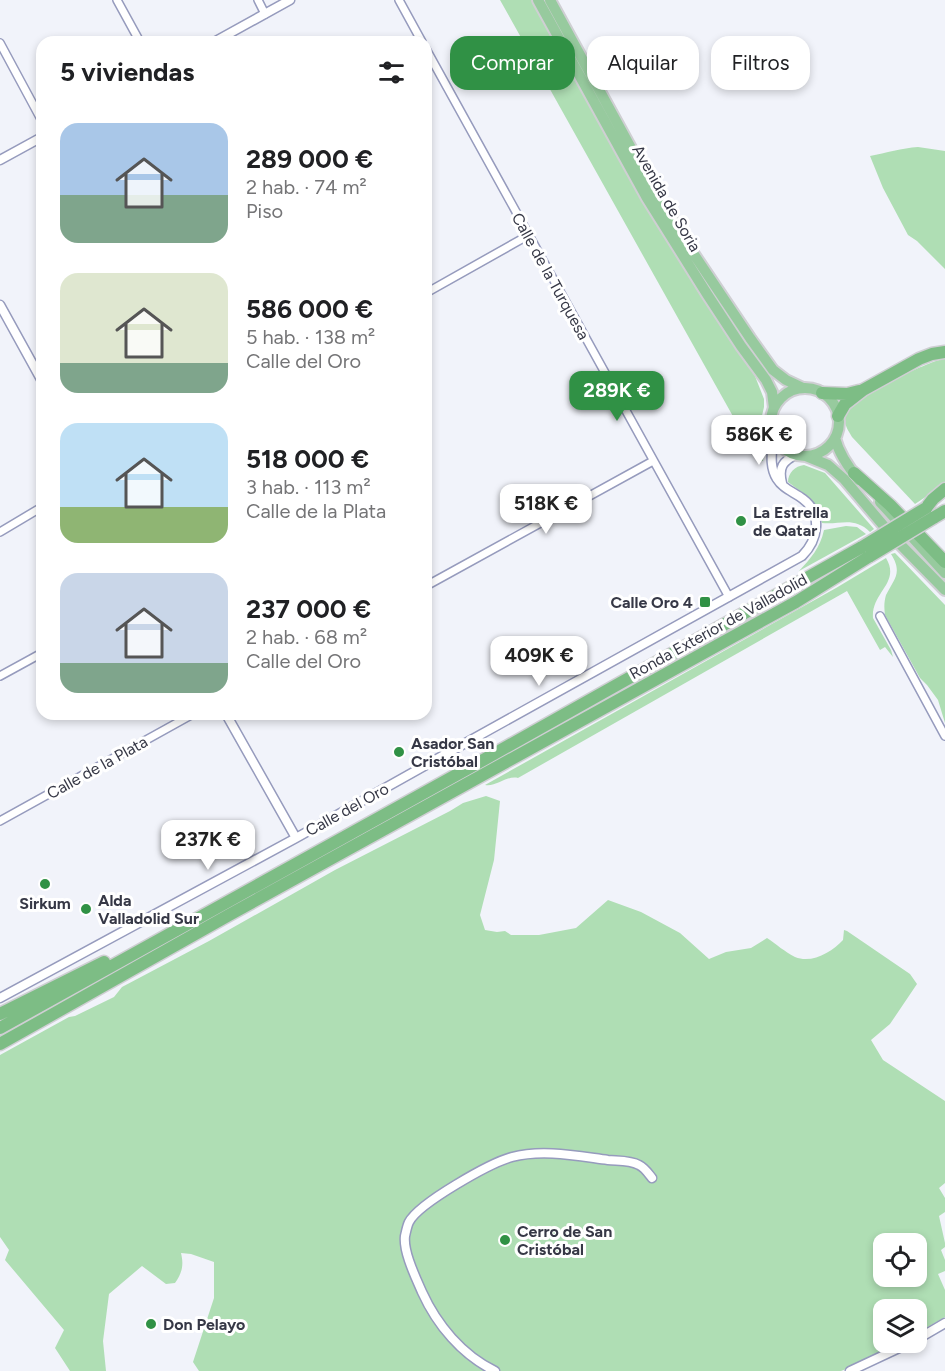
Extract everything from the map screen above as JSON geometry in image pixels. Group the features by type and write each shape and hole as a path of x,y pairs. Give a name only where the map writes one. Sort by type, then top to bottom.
{"highway":[{"name":"Avenida de Soria","path":"538,0 647,198 706,294 766,380 772,392 774,408"},
{"name":"Avenida de Soria","path":"550,0 655,192 695,257 773,370 786,380 803,388"},
{"path":"838,416 845,404 863,390 919,358 945,352"},
{"path":"802,455 823,451 830,445 838,431 838,416 833,404 822,393 803,388 784,396 774,408 771,423 773,433 781,446 789,452 828,465 844,478 894,538 945,590"},
{"path":"822,393 847,394 863,390"},
{"path":"835,438 839,452 854,473 945,573"},
{"path":"854,473 890,505 945,562"},
{"path":"935,514 933,499 945,489"},
{"name":"Ronda Exterior de Valladolid","path":"935,514 945,497"},
{"name":"Ronda Exterior de Valladolid","path":"0,1028 453,776 488,765 796,602 866,552 935,514 945,511"},
{"name":"Ronda Exterior de Valladolid","path":"0,1044 461,787 488,765"},
{"path":"0,1014 140,944 169,934"}],"street":[{"path":"117,0 137,36"},
{"path":"258,0 265,14"},
{"path":"225,36 290,0"},
{"path":"399,0 419,36"},
{"path":"0,43 36,110"},
{"name":"Calle de la Turquesa","path":"432,60 729,597"},
{"path":"0,160 36,140"},
{"path":"432,290 529,235"},
{"path":"0,305 36,370"},
{"path":"773,433 773,470 783,486"},
{"path":"783,486 780,472 782,467 789,459 802,455"},
{"path":"432,583 653,461"},
{"name":"Calle del Oro","path":"0,998 296,838 442,755 796,561 810,549 816,526 813,511 804,500 783,486"},
{"path":"0,532 36,511"},
{"path":"880,616 945,736"},
{"path":"0,676 36,656"},
{"name":"Calle de la Plata","path":"0,821 183,720"},
{"path":"229,720 296,838"},
{"path":"495,1371 472,1357 437,1321 423,1295 407,1250 405,1235 409,1222 426,1205 446,1191 497,1163 521,1155 555,1154 633,1163 645,1168 652,1178"},
{"path":"927,1334 945,1323"},
{"path":"850,1371 888,1353"}],"green space":[{"path":"500,0 532,0 552,36 520,36"},
{"path":"575,78 650,214 702,298 753,371 764,399 761,420 764,451 763,461 758,461 550,90 575,90"},
{"path":"918,147 945,151 945,269 908,235 883,188 870,156"},
{"path":"945,359 945,484 915,504 852,437 845,424 845,415 850,407 873,391 904,374"},
{"path":"804,465 825,473 874,529 870,532 858,524 847,522 822,523 817,507 811,499 788,482 793,470"},
{"path":"846,526 857,527 866,534 799,571 814,552 824,530"},
{"path":"895,553 945,605 945,723 938,700 920,678 885,615 886,595 897,571 891,554"},
{"path":"886,558 890,574 876,601 873,618 893,657 885,647 880,650 847,591 518,778 485,785 836,588"},
{"path":"486,796 500,801 494,860 480,915 485,930 505,931 511,935 539,935 576,928 608,900 641,912 680,933 709,959 726,952 751,948 767,938 795,957 815,958 843,940 844,930 910,974 917,984 890,1024 871,1040 883,1060 945,1101 945,1183 939,1188 945,1198 945,1212 939,1216 945,1243 945,1247 941,1250 945,1260 945,1271 938,1274 945,1290 945,1317 927,1327 927,1299 873,1299 873,1353 880,1353 841,1371 199,1371 193,1362 214,1298 214,1262 181,1253 182,1269 175,1283 166,1284 142,1266 109,1294 103,1341 106,1371 70,1371 55,1348 64,1330 5,1260 9,1250 0,1237 0,1055 69,1017 114,997 122,987 335,870 463,803"}],"place":[{"name":"La Estrella de Qatar","path":"741,521"},
{"name":"Calle Oro 4","path":"705,602"},
{"name":"Asador San Cristóbal","path":"399,752"},
{"name":"Sirkum","path":"45,884"},
{"name":"Alda Valladolid Sur","path":"86,909"},
{"name":"Cerro de San Cristóbal","path":"505,1240"},
{"name":"Don Pelayo","path":"151,1324"}]}
